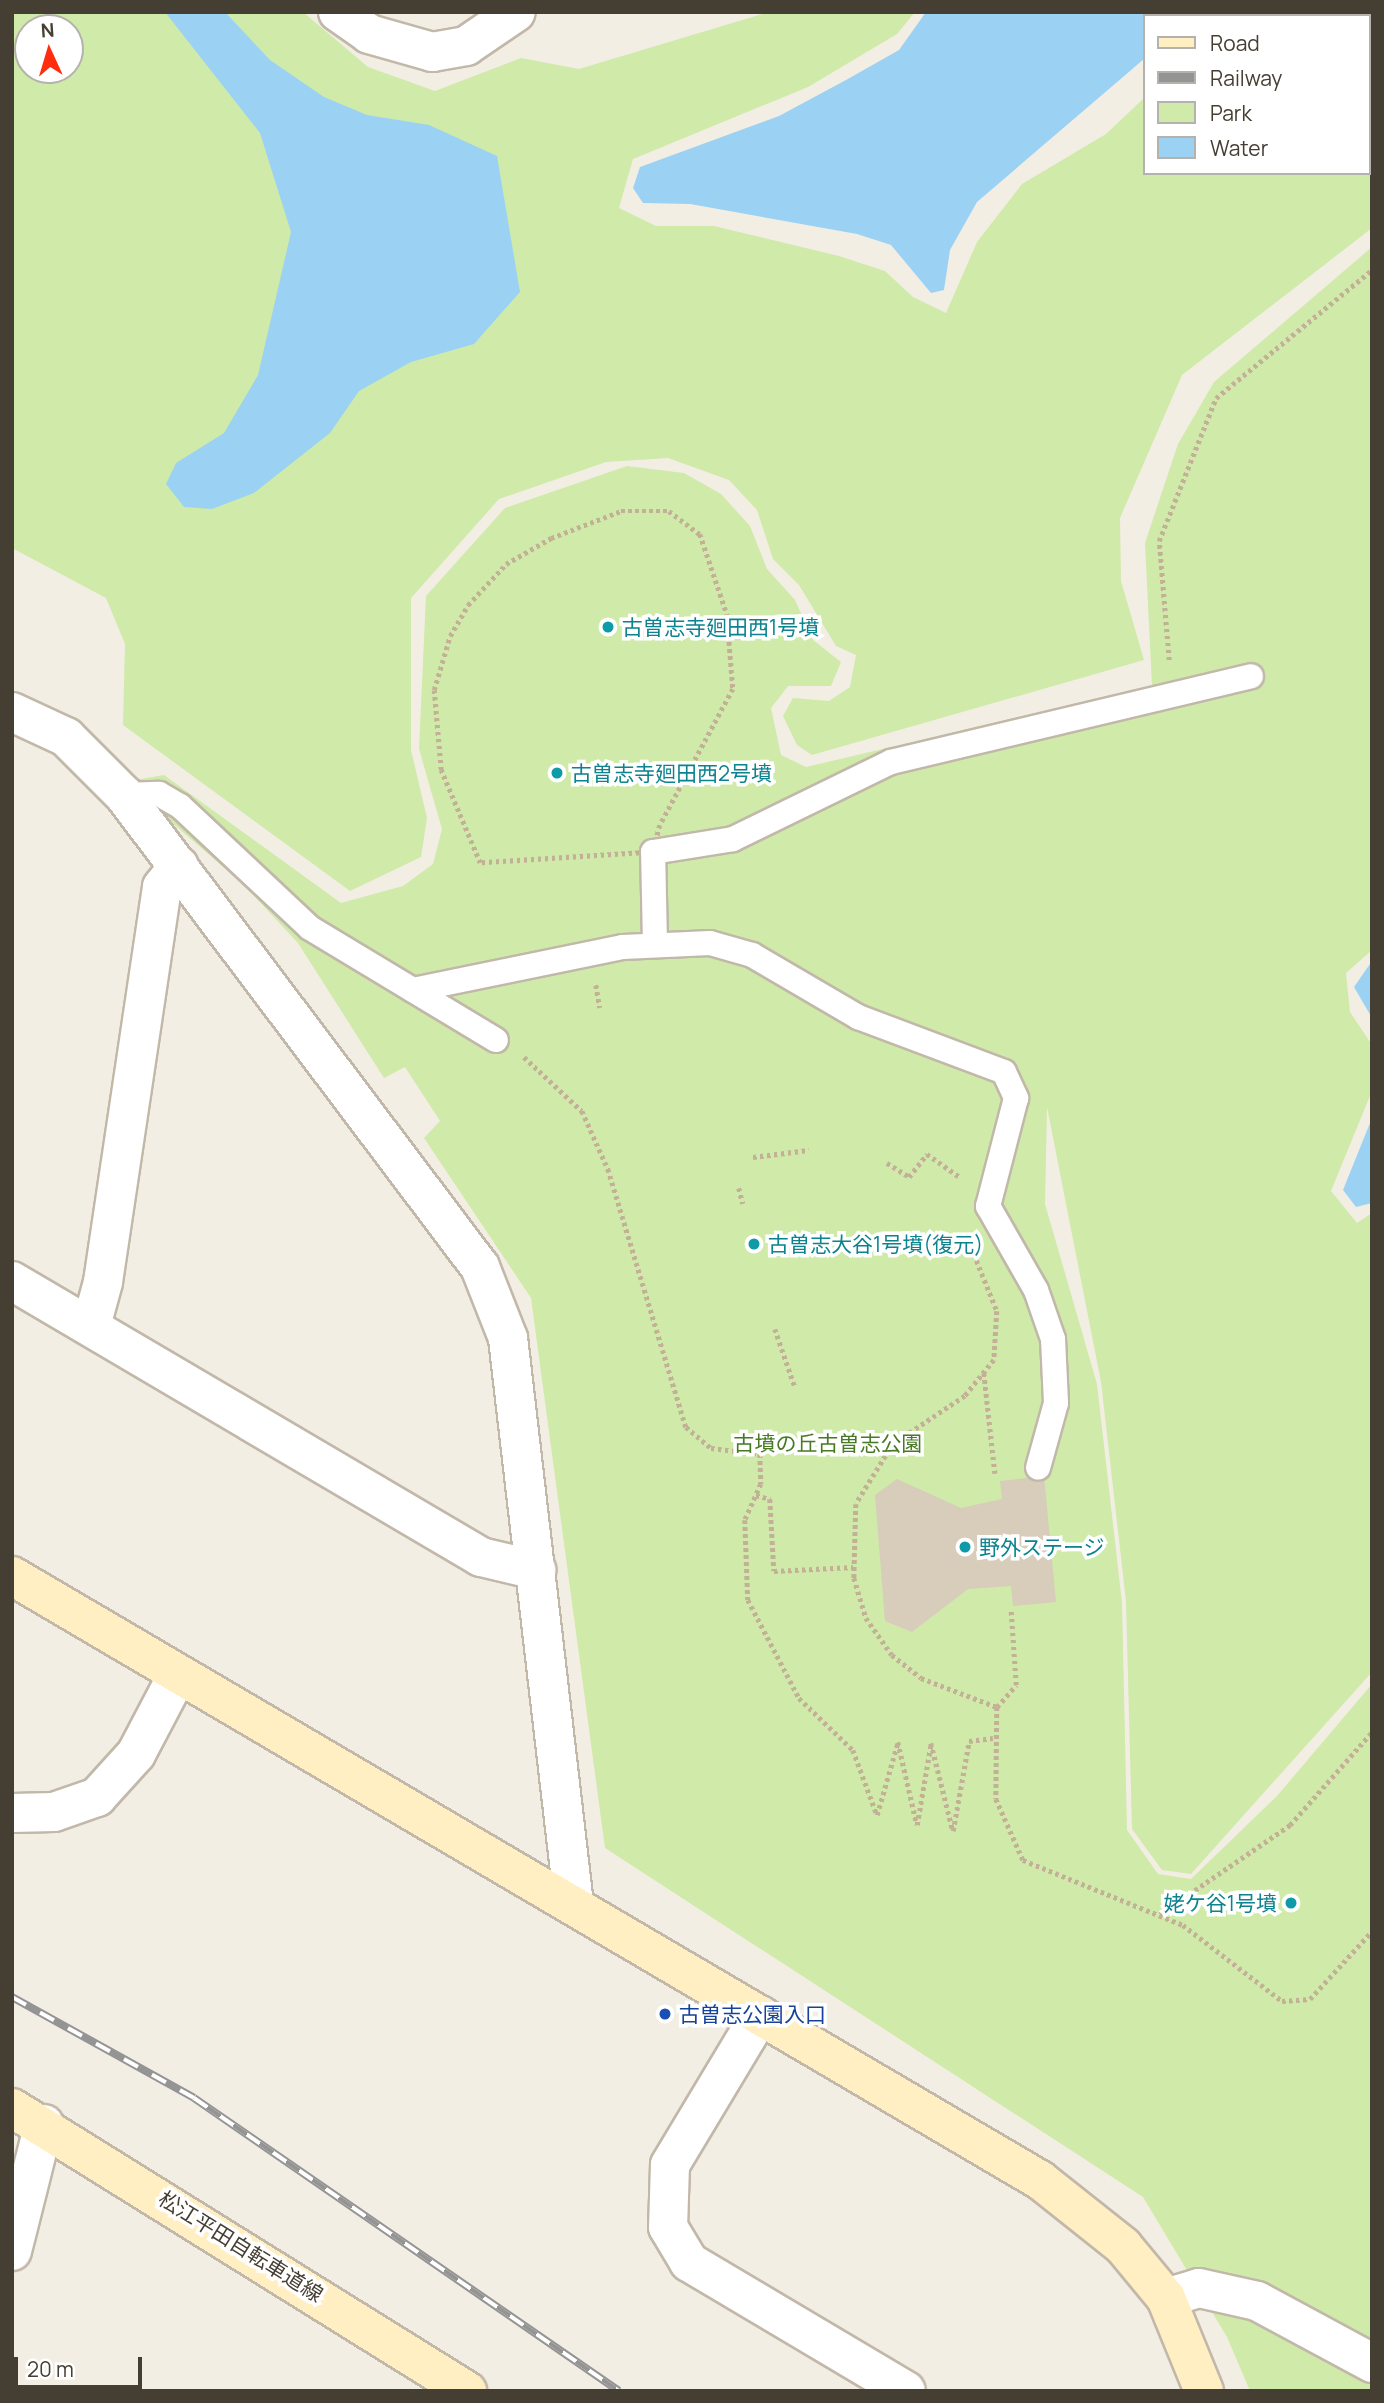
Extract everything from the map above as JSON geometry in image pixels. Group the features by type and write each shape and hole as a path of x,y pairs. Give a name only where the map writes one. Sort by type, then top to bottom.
{"street":[{"path":"338,12 369,34 432,52 466,46 516,12"},
{"path":"12,712 66,737 124,795 480,1267 508,1338 574,1905"},
{"path":"91,1326 103,1282 162,887 179,866"},
{"path":"12,1281 481,1557 536,1570"},
{"path":"12,1576 1040,2180 1123,2246 1166,2298 1204,2391"},
{"path":"12,1813 54,1812 97,1797 136,1754 178,1674"},
{"path":"760,2015 670,2165 668,2227 689,2262 906,2391"},
{"path":"12,2251 28,2116"},
{"name":"松江平田自転車道線","path":"28,2116 467,2391"},
{"path":"1166,2298 1199,2288 1257,2301 1372,2363"}],"lane":[{"path":"655,944 653,852 733,839 891,762 1172,699 1251,676"},
{"path":"124,795 159,794 180,806 310,928 496,1040"},
{"path":"413,990 655,944 710,943 752,955 859,1017 1004,1072 1016,1098 988,1206 1036,1290 1053,1339 1056,1403 1038,1468"}],"path":[{"path":"1172,699 1159,541 1216,398 1372,270"},
{"path":"621,511 670,511 700,534 727,614 733,689 660,825 653,852 480,863 440,770 434,690 450,636 468,605 506,565 551,538 621,511"},
{"path":"496,1040 539,1066 582,1111 654,1309 686,1427 711,1448 760,1454 756,1495 745,1520 748,1600 799,1698 853,1750 877,1815 898,1742 917,1825 930,1742 953,1830 969,1741 993,1738"},
{"path":"753,1157 810,1150"},
{"path":"887,1163 909,1177 927,1154 957,1176"},
{"path":"739,1188 743,1204"},
{"path":"970,1240 997,1311 994,1360 965,1396 907,1431 877,1467 856,1504 853,1567 866,1618 892,1655 921,1678 997,1707"},
{"path":"775,1329 795,1387"},
{"path":"984,1373 995,1473"},
{"path":"756,1495 770,1499 774,1571 853,1567"},
{"path":"1011,1611 1016,1685 997,1707 993,1738 996,1799 1023,1860 1076,1877 1104,1898 1160,1914 1183,1925 1282,2001 1310,1999 1372,1931"},
{"path":"1160,1914 1290,1825 1372,1732"}],"green space":[{"path":"12,12 303,12 368,67 435,91 521,58 579,69 769,12 915,12 897,34 808,87 633,159 619,208 656,226 714,226 839,256 885,271 913,297 946,313 977,242 1022,184 1106,134 1142,100 1142,175 1370,175 1370,14 1302,14 1372,12 1372,228 1182,375 1120,518 1121,581 1144,660 812,755 797,745 783,716 793,698 829,701 850,687 856,655 836,646 799,585 773,559 757,510 729,480 668,458 606,462 499,499 411,598 411,750 427,818 421,857 350,891 123,725 125,644 106,598 12,548"},
{"name":"古墳の丘古曽志公園","path":"1372,247 1372,950 1346,973 1350,1012 1372,1045 1372,1091 1331,1191 1357,1223 1372,1213 1372,1672 1191,1874 1162,1870 1132,1829 1126,1601 1101,1382 1047,1107 1045,1204 1097,1384 1122,1603 1127,1830 1158,1874 1191,1879 1277,1796 1372,1684 1372,2391 1250,2391 1227,2337 1143,2197 605,1848 531,1298 424,1138 440,1121 405,1067 384,1078 298,943 242,883 156,809 135,780 164,775 341,903 403,886 433,864 442,829 419,749 426,596 505,508 627,466 684,473 721,494 750,526 767,569 795,600 813,640 841,662 831,686 788,686 771,708 781,755 806,767 1152,686 1145,543 1178,444 1214,382"}],"water":[{"path":"165,12 225,12 270,60 324,97 367,115 429,125 497,156 520,292 474,344 411,362 359,391 330,433 254,493 212,509 184,507 166,484 176,463 224,433 258,375 291,232 260,133"},
{"path":"926,12 1199,12 1142,14 1142,61 977,202 950,250 944,290 931,293 891,245 857,234 690,204 643,203 633,188 640,167 779,116 899,50"},
{"path":"1372,961 1372,1018 1354,987"},
{"path":"1372,1118 1372,1203 1356,1207 1343,1190"}],"building":[{"name":"野外ステージ","path":"1044,1476 1056,1602 1013,1606 1011,1586 968,1589 912,1632 885,1621 875,1495 897,1479 961,1508 1002,1499 1000,1481"}],"railway":[{"path":"12,1997 194,2098 619,2391"}],"place":[{"name":"古曽志寺廻田西1号墳","path":"608,627"},
{"name":"古曽志寺廻田西2号墳","path":"557,773"},
{"name":"古曽志大谷1号墳(復元)","path":"754,1244"},
{"name":"野外ステージ","path":"965,1547"},
{"name":"姥ケ谷1号墳","path":"1291,1903"},
{"name":"古曽志公園入口","path":"665,2014"}]}
